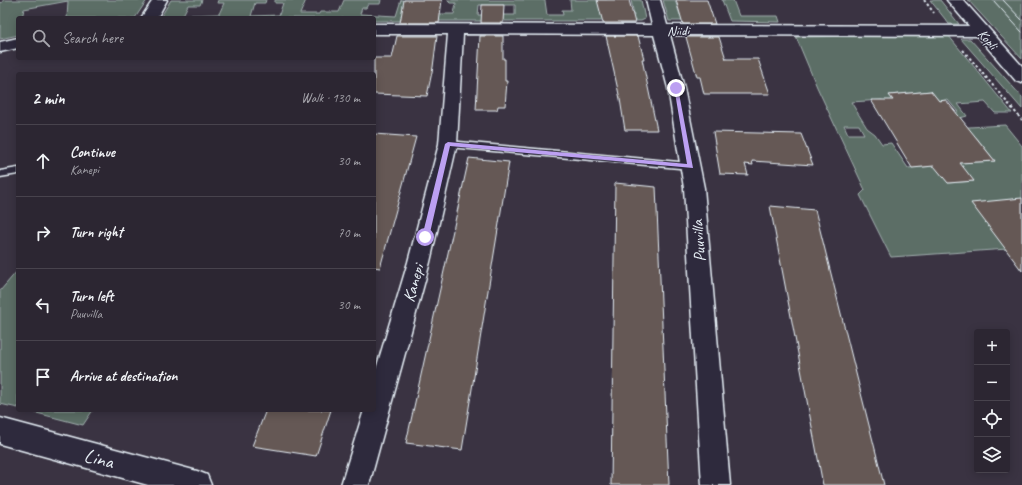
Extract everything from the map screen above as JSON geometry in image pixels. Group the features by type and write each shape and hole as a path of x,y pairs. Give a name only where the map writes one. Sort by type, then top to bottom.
{"street":[{"path":"149,16 160,0"},
{"name":"Puuvilla","path":"653,0 676,88 694,188 716,485"},
{"name":"Kopli","path":"955,0 1022,77"},
{"name":"Niidi","path":"376,29 981,31"},
{"name":"Kanepi","path":"376,412 419,262 448,144 456,30"},
{"path":"0,47 16,43"},
{"name":"Kanepi","path":"355,485 376,412"},
{"name":"Lina","path":"0,431 197,485"}],"lane":[{"path":"448,144 690,166"},
{"path":"0,174 16,171"}],"path":[{"path":"924,0 1022,120"}],"green space":[{"path":"3,0 147,0 136,16 67,16 68,1 24,9 22,16 16,16 16,35 0,39 0,3 3,2"},
{"path":"171,0 202,0 200,5 188,5 183,15 219,14 224,3 217,3 218,0 266,0 265,3 255,3 251,16 161,16"},
{"path":"275,0 306,0 300,14 319,14 320,12 339,12 344,0 381,0 380,4 368,4 366,8 362,8 360,14 396,16 401,0 439,0 429,14 454,14 456,3 450,3 447,0 542,0 545,1 547,15 563,15 562,10 571,10 570,0 607,0 610,15 634,15 631,0 641,0 645,19 641,21 376,21 376,16 251,16 279,15 283,3 275,3","holes":["479,5 515,5 515,15 478,15"]},
{"path":"663,0 675,0 680,15 697,15 699,21 669,21"},
{"path":"722,0 733,0 739,16 778,16 780,22 730,21"},
{"path":"930,0 940,0 959,24 949,24"},
{"path":"968,0 1022,0 1022,59"},
{"path":"948,35 1012,113 995,113 985,102 958,104 967,116 953,120 948,113 958,112 948,100 939,101 931,91 889,95 902,112 882,100 851,102 867,128 875,134 882,144 891,143 908,168 936,166 916,130 1005,125 1022,146 1022,248 891,257 860,195 865,190 817,87 796,37","holes":["844,125 859,125 864,134 848,134","976,137 995,161 957,163 940,139","937,169 974,181 948,183"]},
{"path":"961,39 970,39 1022,97 1022,109"},
{"path":"16,272 16,408 0,404 0,291"},
{"path":"33,412 92,412 83,425"}],"building":[{"path":"404,0 442,0 439,23 400,23"},
{"path":"597,0 629,0 635,23 603,23"},
{"path":"676,0 707,0 715,24 683,24"},
{"path":"482,5 504,5 503,23 481,23"},
{"path":"397,36 437,36 427,96 376,94 376,72 374,72 374,60 376,60 376,58 392,58"},
{"path":"480,36 503,36 503,59 505,59 505,81 507,81 505,106 498,106 497,110 476,110"},
{"path":"606,36 638,36 644,59 642,59 657,130 625,130 620,99"},
{"path":"686,37 719,37 726,59 758,59 770,94 704,94 700,77 697,77"},
{"path":"931,91 939,101 946,100 995,161 960,163 974,181 948,183 934,166 912,168 871,100 893,100 889,95"},
{"path":"713,132 801,134 813,165 752,161 753,165 745,164 748,175 720,174"},
{"path":"376,134 416,137 380,268 376,267"},
{"path":"469,158 509,162 462,450 406,443"},
{"path":"615,183 656,187 669,485 611,485"},
{"path":"1022,198 1022,271 971,203"},
{"path":"770,206 815,210 884,485 823,485"},
{"path":"265,412 330,412 316,456 252,446"}],"tram line":[{"path":"993,0 1022,32"},
{"path":"1003,0 1022,20"}],"route":[{"path":"425,237 448,144 690,166 676,88"}]}
